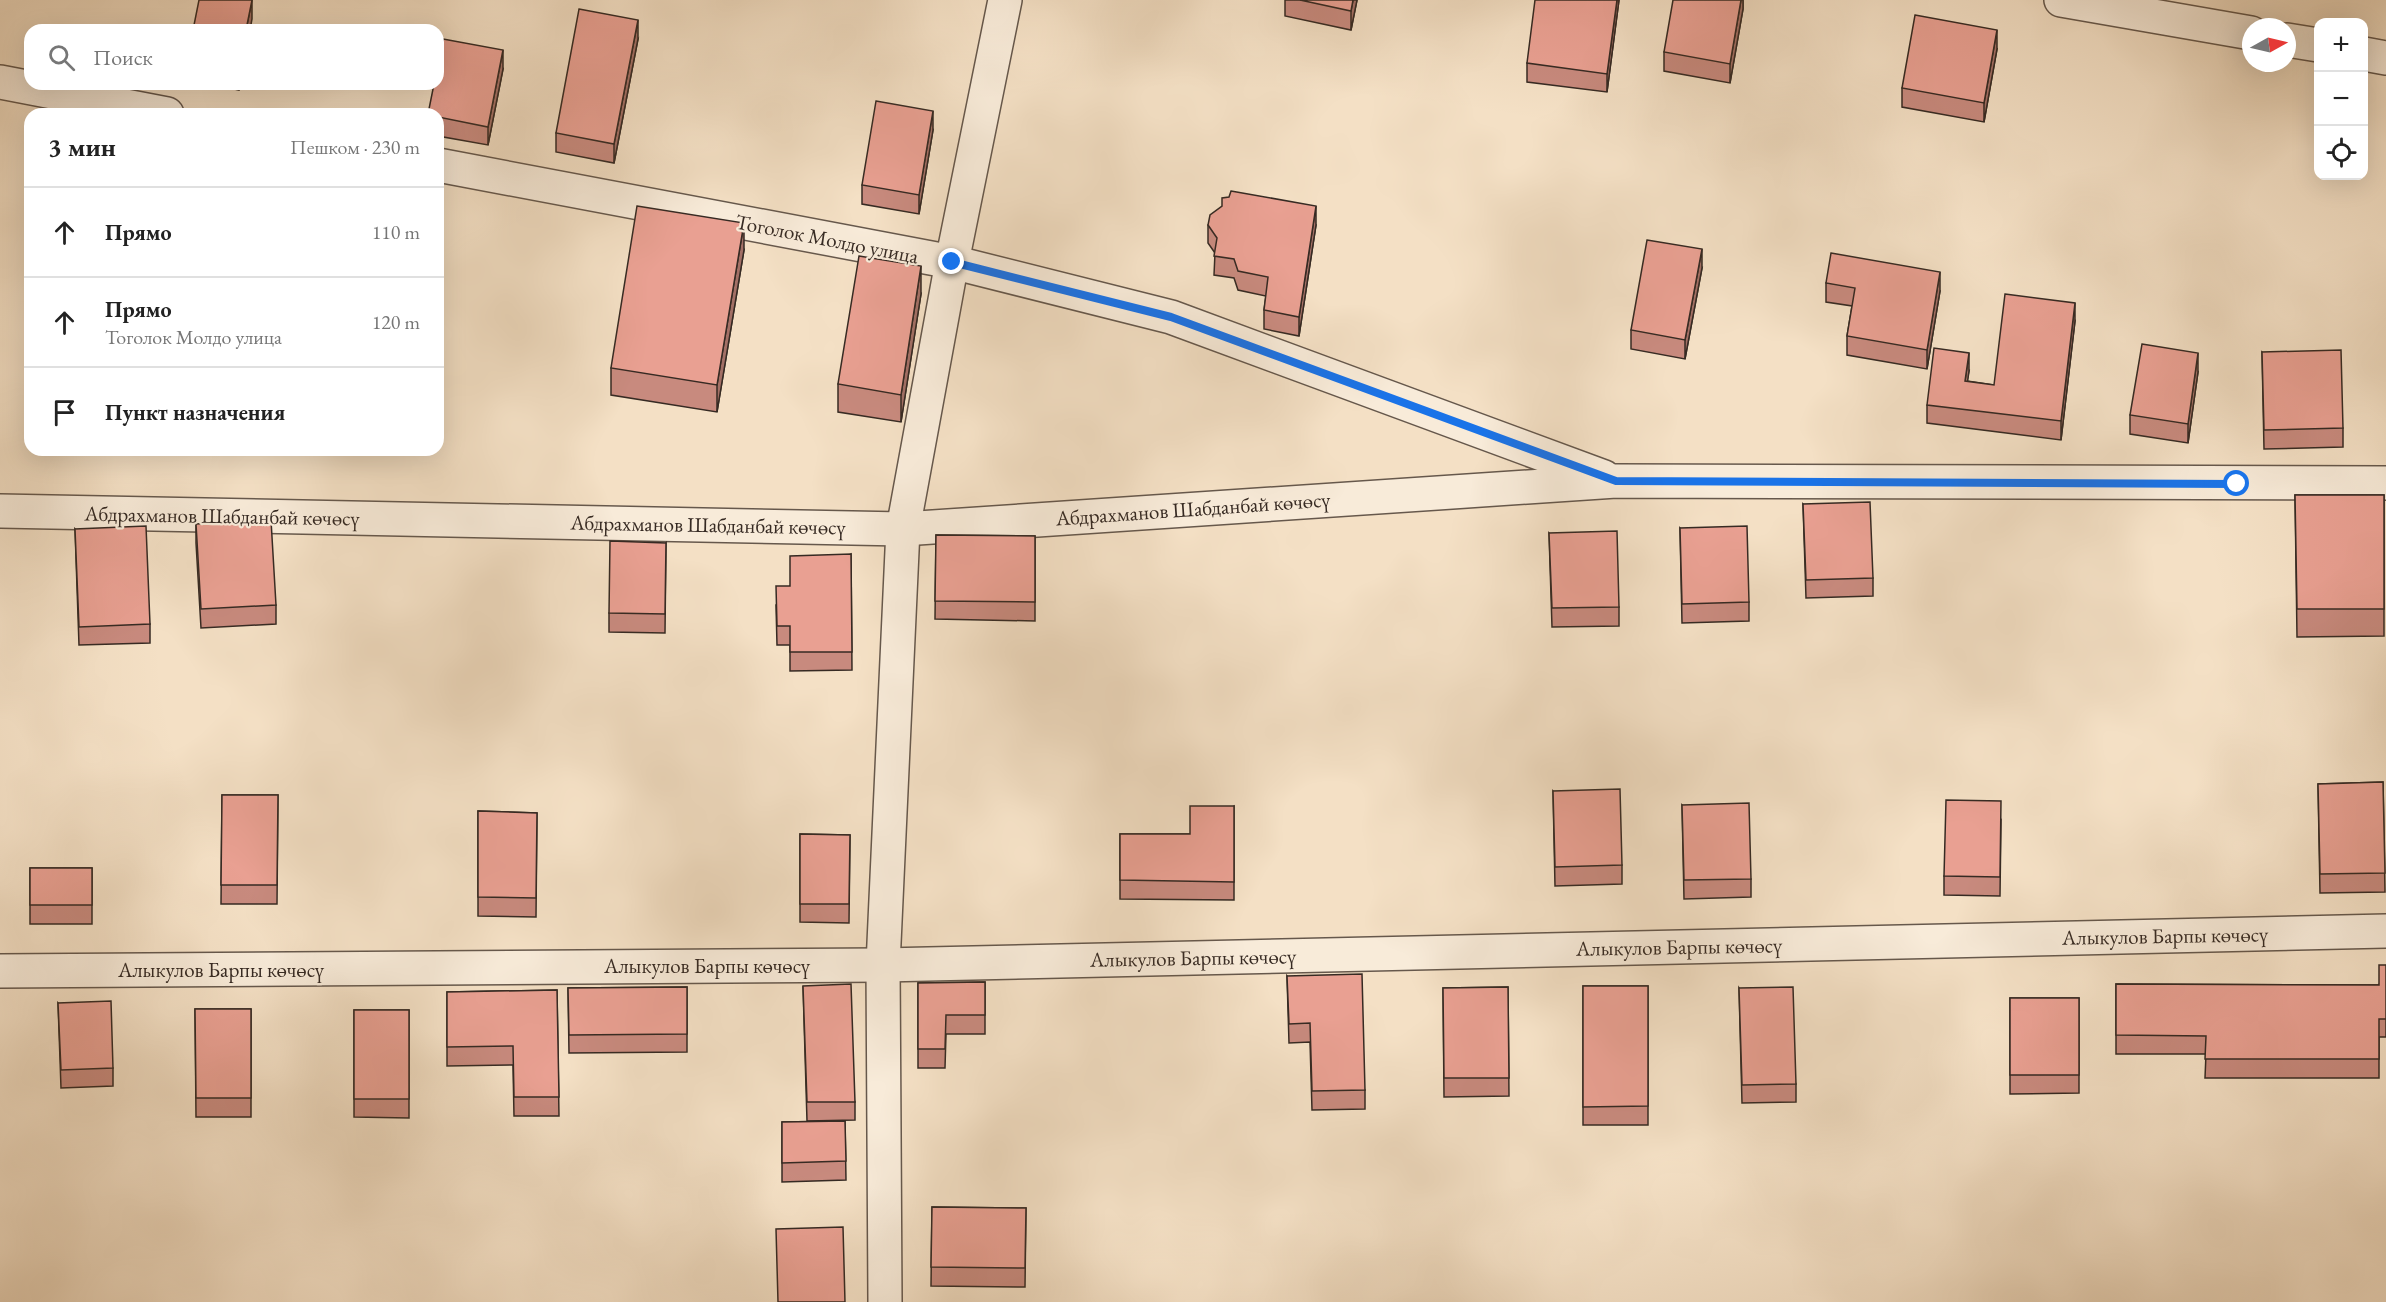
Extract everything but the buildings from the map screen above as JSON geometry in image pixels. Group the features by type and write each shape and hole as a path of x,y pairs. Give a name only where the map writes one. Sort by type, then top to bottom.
{"street":[{"path":"885,1302 884,965 903,529 952,262 1005,0"},
{"path":"2061,0 2221,14 2242,27"},
{"path":"2296,41 2314,44"},
{"path":"2368,55 2386,58"},
{"path":"0,82 24,87"},
{"path":"42,90 136,108"},
{"name":"Тоголок Молдо улица","path":"444,166 952,262 1171,317 1616,481"},
{"name":"Абдрахманов Шабданбай көчөсү","path":"0,512 903,529 1616,481 2386,483"},
{"name":"Алыкулов Барпы көчөсү","path":"0,971 884,965 2386,932"}],"route":[{"path":"952,262 1171,317 1616,481 2237,484"}]}
